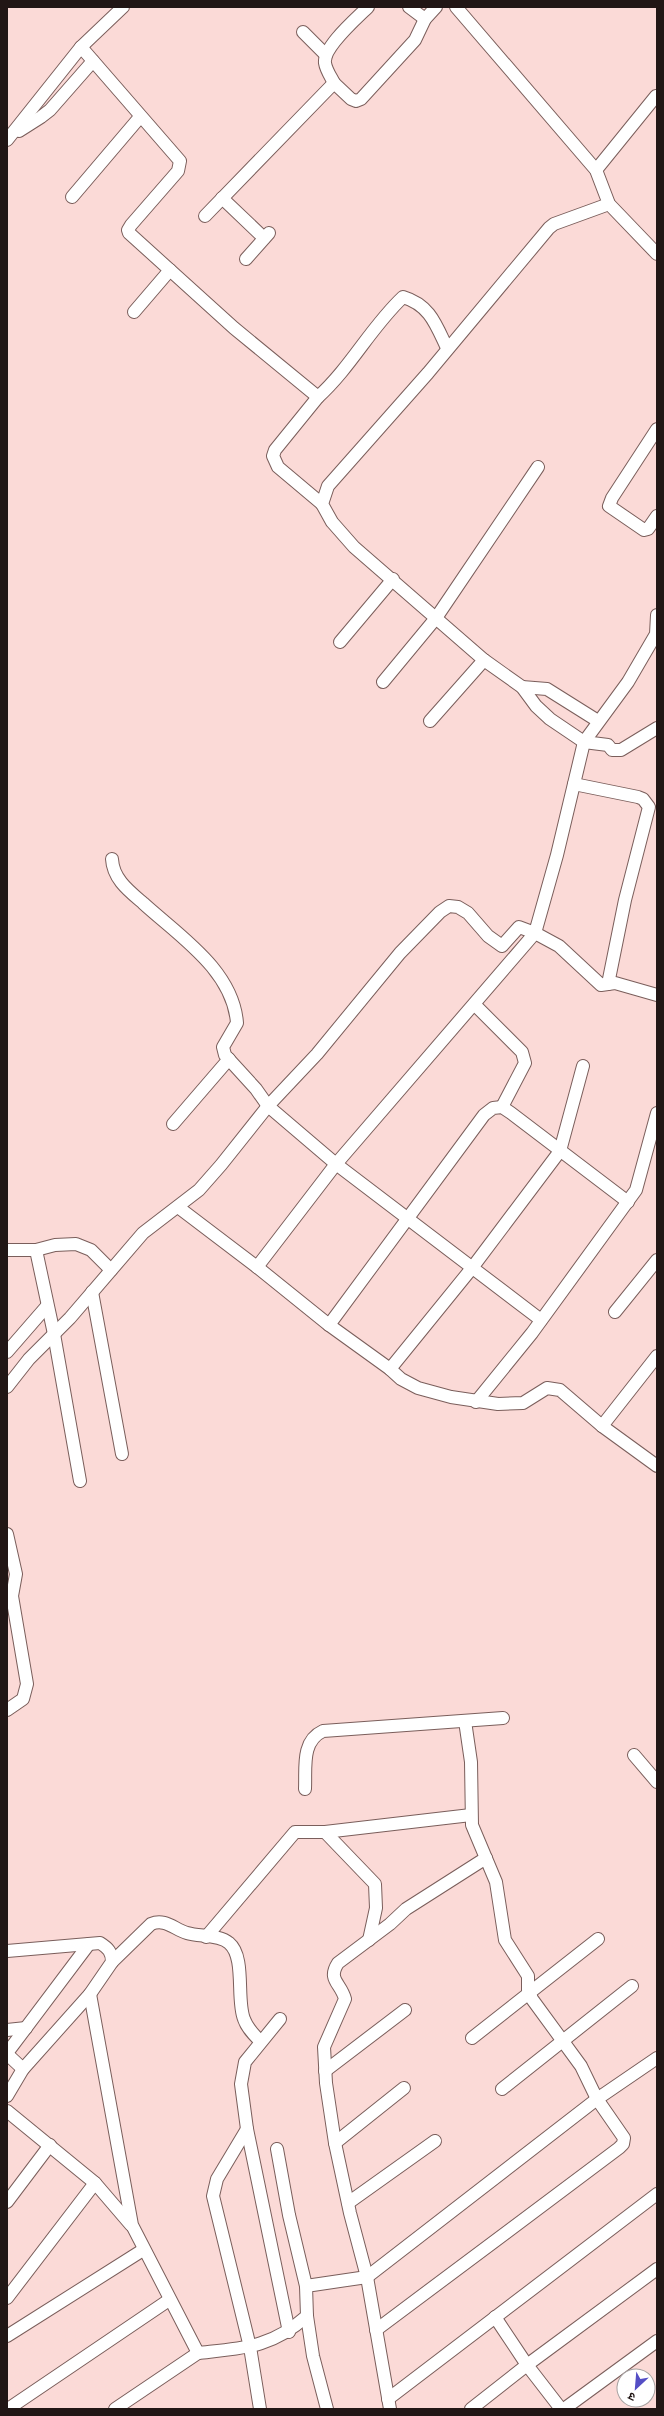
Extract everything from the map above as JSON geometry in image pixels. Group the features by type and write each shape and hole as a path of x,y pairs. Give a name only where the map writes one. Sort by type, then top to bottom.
{"street":[{"path":"9,138 81,47 123,7"},
{"path":"368,7 330,46 326,55 325,63 334,83 351,99 356,101 361,99 415,40 425,20 436,7"},
{"path":"409,7 425,20"},
{"path":"456,7 596,170 609,204 657,254"},
{"path":"303,32 326,55"},
{"path":"81,47 105,72 140,117 180,161 178,170 128,230 129,233 234,328 318,397"},
{"path":"9,138 42,118 93,61"},
{"path":"205,216 334,83"},
{"path":"596,170 657,96"},
{"path":"72,197 140,117"},
{"path":"222,198 267,235 246,259"},
{"path":"322,504 328,486 448,348 549,228 561,221 583,215 609,204"},
{"path":"134,312 170,270"},
{"path":"448,348 430,313 410,299 403,297 385,316 337,380 318,397 278,447 273,456 278,467 322,504 332,522 354,547 393,579 484,660 522,687 536,706 550,719 584,742 608,745 612,750 622,750 657,728"},
{"path":"657,429 612,498 609,506 644,530 648,529 657,516"},
{"path":"383,682 436,618 538,466"},
{"path":"340,642 393,579"},
{"path":"257,1266 336,1164 475,1005 535,933 584,742 628,682 656,634 657,621"},
{"path":"430,721 484,660"},
{"path":"522,687 547,689 598,721"},
{"path":"574,784 638,797 652,804 649,810 625,900 608,984"},
{"path":"112,859 112,867 123,885 206,960 223,981 237,1023 223,1047 225,1055 256,1089 268,1106 336,1164 541,1320"},
{"path":"7,1387 29,1359 92,1292 143,1233 199,1190 268,1106 317,1054 400,953 440,912 449,906 458,907 468,913 488,936 502,946 519,927 535,933 560,946 601,985 615,983 657,995"},
{"path":"475,1005 522,1052 526,1063 502,1107"},
{"path":"173,1124 229,1059"},
{"path":"390,1369 472,1268 560,1151 583,1066"},
{"path":"329,1325 484,1115 493,1108 502,1107 628,1202"},
{"path":"476,1402 541,1320 628,1202 642,1177 657,1113"},
{"path":"178,1207 257,1266 329,1325 390,1369 401,1379 418,1388 476,1402 498,1404 523,1403 541,1391 554,1388 560,1390 602,1426 657,1465"},
{"path":"7,1250 36,1250 55,1245 76,1244 91,1250 111,1270"},
{"path":"36,1250 54,1334 80,1481"},
{"path":"615,1312 657,1260"},
{"path":"92,1292 122,1454"},
{"path":"7,1352 48,1306"},
{"path":"602,1426 657,1356"},
{"path":"7,1534 16,1574 12,1596 11,1622 27,1692 23,1699 7,1710"},
{"path":"306,1789 307,1747 315,1734 323,1730 503,1718"},
{"path":"376,2330 623,2144 624,2138 622,2133 596,2099 580,2066 529,1994 528,1976 505,1940 496,1882 472,1825 471,1762 465,1721"},
{"path":"634,1755 657,1782"},
{"path":"206,1937 295,1832 325,1832 471,1815"},
{"path":"325,1832 375,1884 376,1908 369,1940"},
{"path":"486,1858 406,1909 369,1940 338,1963 334,1970 333,1978 343,1992 345,1999 324,2047 326,2071 336,2143 348,2203 367,2277 389,2404 495,2317 657,2194"},
{"path":"7,2096 24,2069 90,1994 112,1962 151,1924 157,1922 164,1922 191,1935 224,1940 234,1950 239,1968 243,2019 260,2042"},
{"path":"472,2038 598,1939"},
{"path":"7,1952 100,1943 107,1947 112,1955 112,1962"},
{"path":"24,2069 7,2053 89,1944"},
{"path":"502,2089 632,1986"},
{"path":"90,1994 132,2225 143,2250 198,2353"},
{"path":"326,2071 405,2010"},
{"path":"280,2018 244,2062 240,2084 247,2129 289,2332"},
{"path":"7,2030 26,2028"},
{"path":"306,2286 367,2277 596,2099 657,2058"},
{"path":"336,2143 404,2088"},
{"path":"7,2111 50,2144 95,2183 132,2225"},
{"path":"247,2129 217,2179 213,2196 250,2347 260,2409"},
{"path":"348,2203 435,2141"},
{"path":"7,2202 50,2144"},
{"path":"278,2149 289,2215 306,2286 307,2316 313,2356 327,2409"},
{"path":"7,2298 95,2183"},
{"path":"7,2336 143,2250"},
{"path":"471,2409 527,2365 657,2270"},
{"path":"8,2409 169,2300"},
{"path":"115,2409 198,2353 250,2347 289,2332 307,2316"},
{"path":"495,2317 527,2365 561,2409"},
{"path":"564,2409 657,2341"}]}
